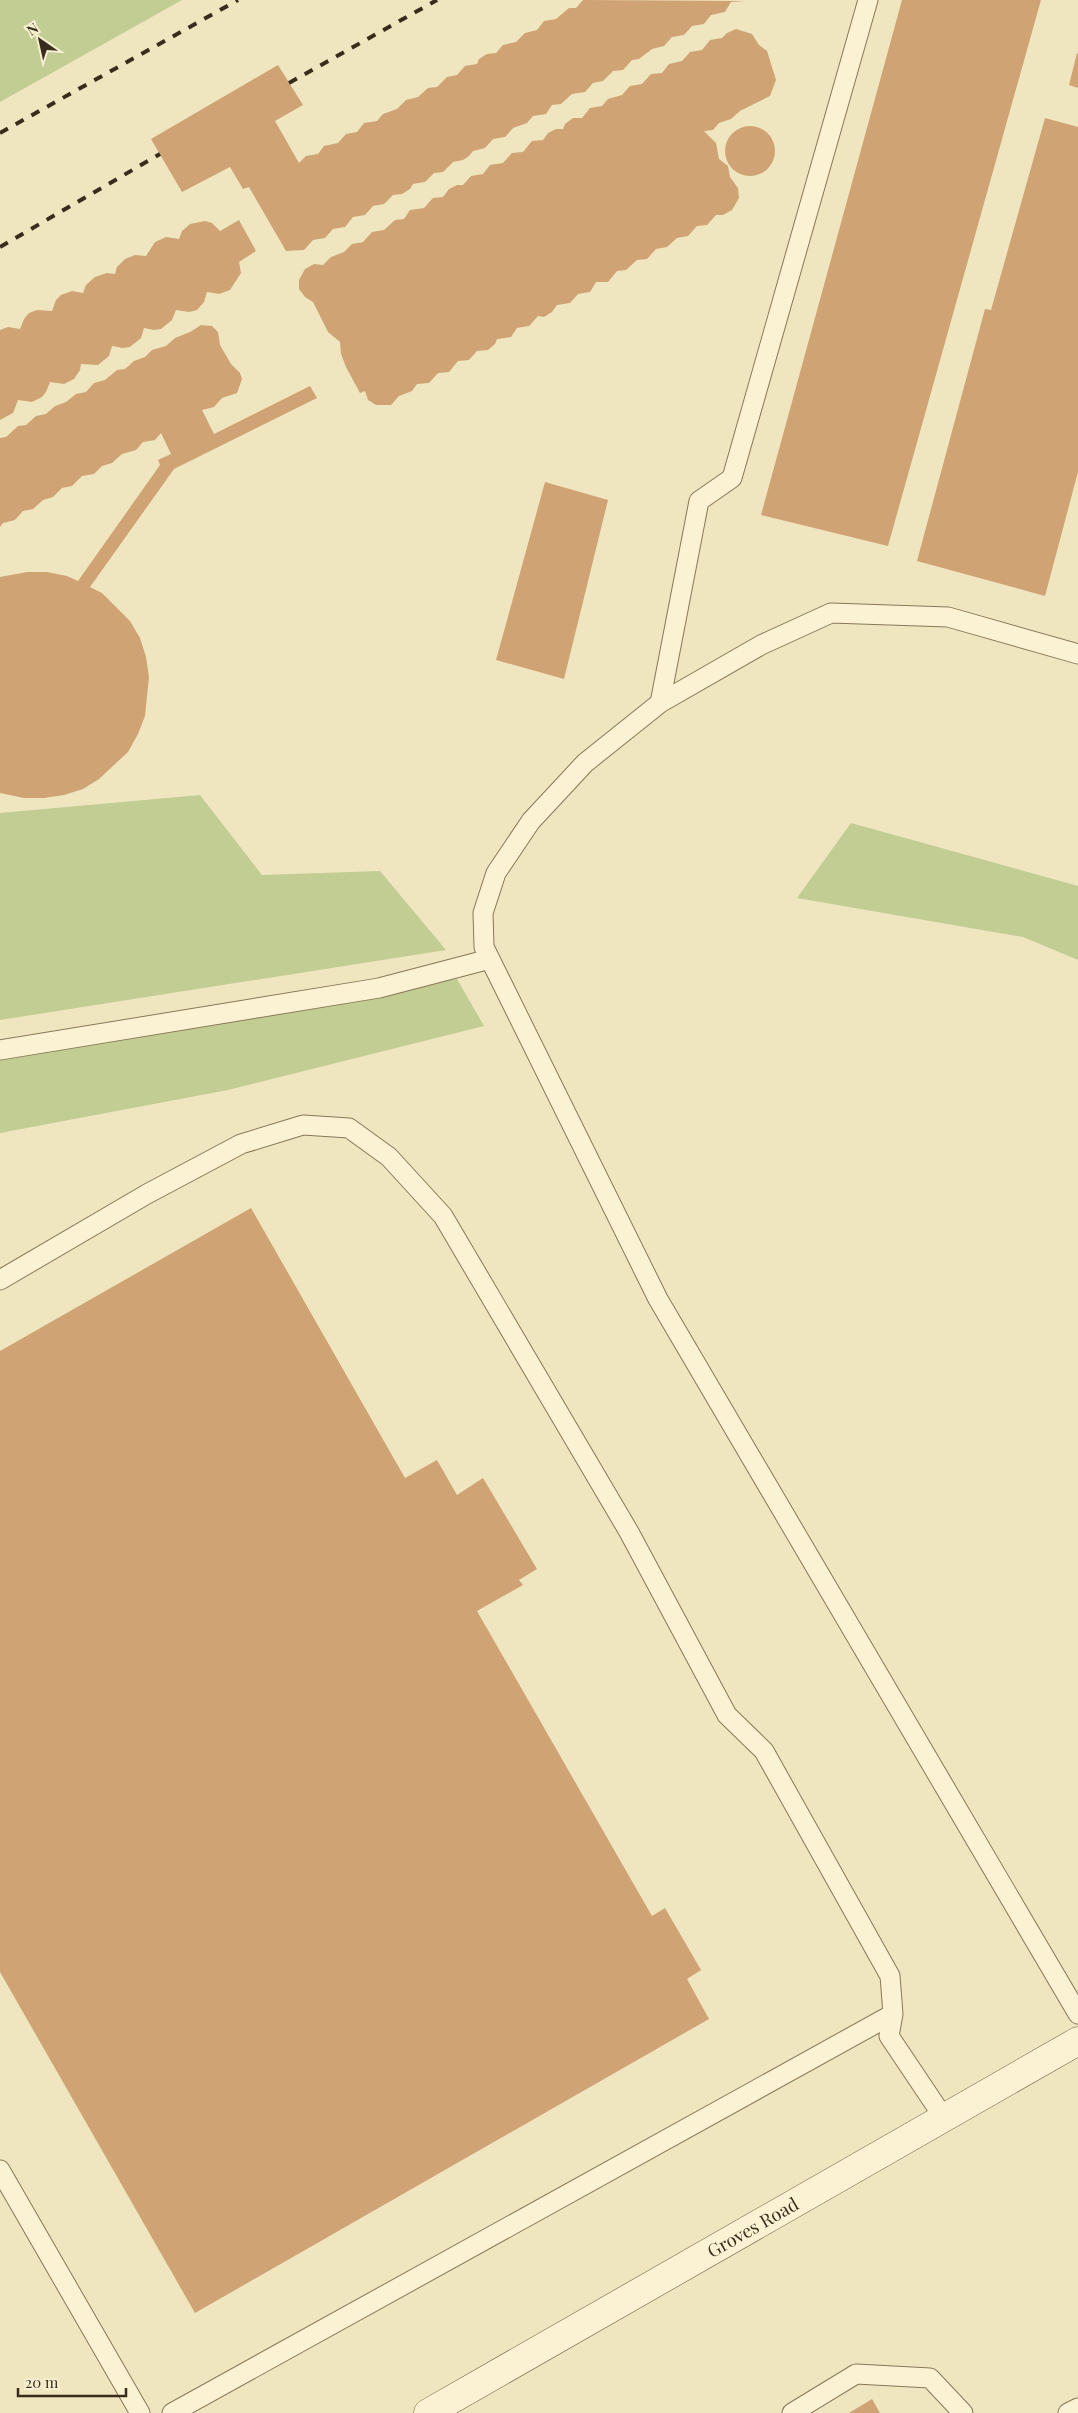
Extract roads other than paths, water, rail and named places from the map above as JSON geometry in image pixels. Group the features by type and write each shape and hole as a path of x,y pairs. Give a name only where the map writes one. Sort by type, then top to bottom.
{"street":[{"name":"Groves Road","path":"428,2413 1078,2041"}],"lane":[{"path":"660,702 699,502 732,478 868,0"},
{"path":"1078,654 948,617 831,614 761,645 660,702 585,763 531,821 496,873 483,913 484,948 658,1299 1078,2014"},
{"path":"0,1050 379,988 490,959"},
{"path":"0,1280 147,1194 241,1144 303,1125 349,1128 389,1157 443,1216 629,1532 727,1715 764,1751 890,1976 893,2014 890,2036 944,2118"},
{"path":"172,2413 893,2014"},
{"path":"0,2170 140,2413"},
{"path":"792,2413 856,2374 930,2378 963,2413"},
{"path":"1068,2413 1078,2408"}],"railway":[{"path":"0,133 238,0"},
{"path":"289,83 437,0"},
{"path":"0,247 160,154"}]}
